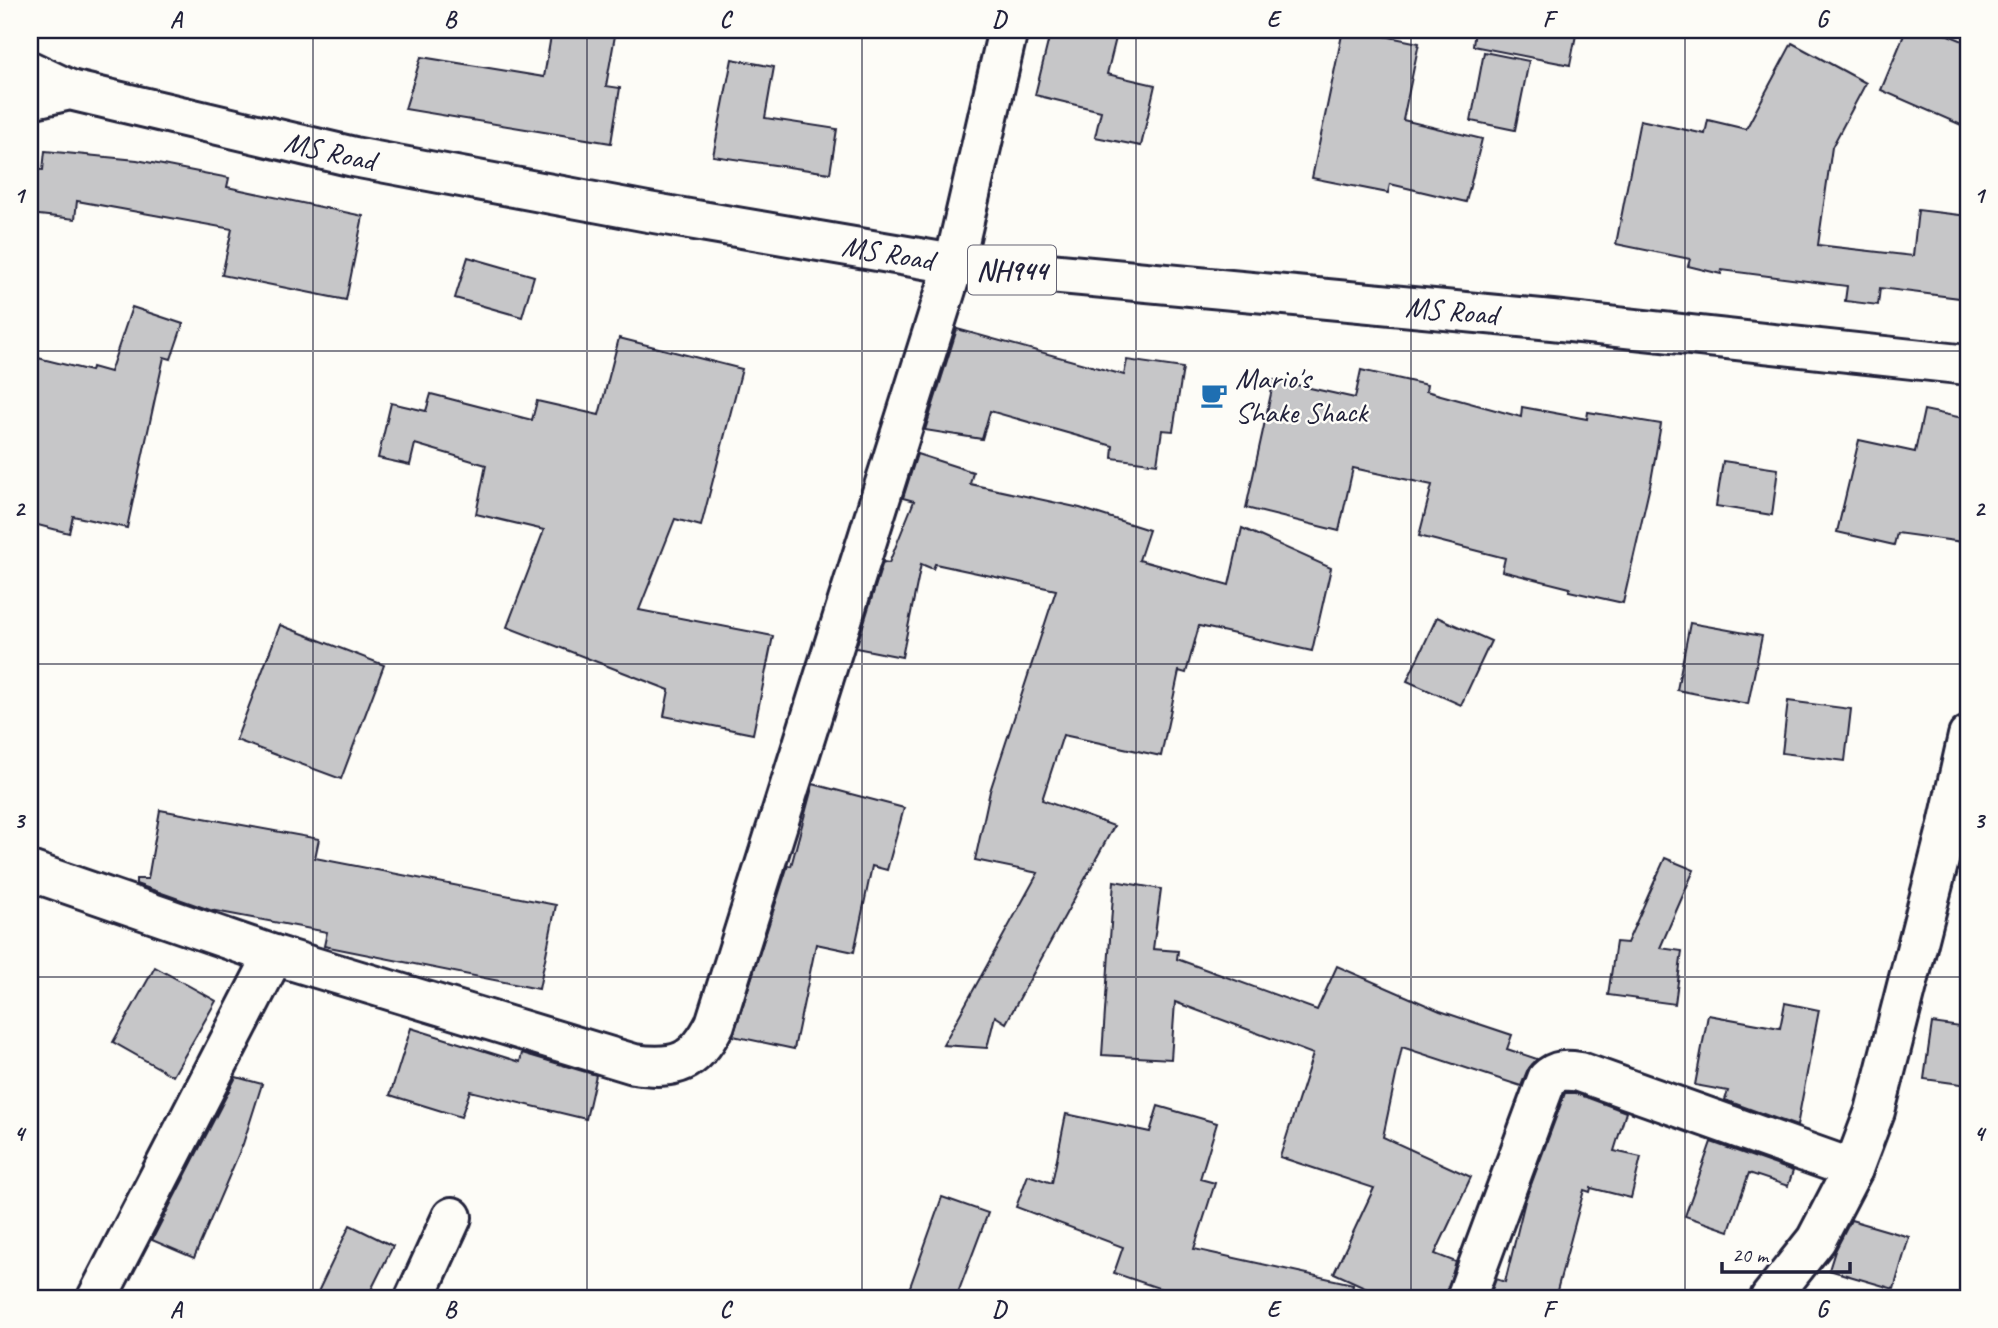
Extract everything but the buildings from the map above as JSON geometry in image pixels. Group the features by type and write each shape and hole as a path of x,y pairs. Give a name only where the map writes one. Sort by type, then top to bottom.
{"main road":[{"path":"30,871 274,955 634,1064 672,1064 696,1055 715,1024 954,264 1008,30"},
{"path":"30,71 70,90"},
{"name":"MS Road","path":"30,99 70,90 354,157 648,212 954,264 1552,320 1968,365"},
{"path":"1770,1298 1816,1240 1853,1169 1875,1111 1900,1020 1968,736"},
{"path":"97,1298 274,955"},
{"path":"1466,1298 1547,1079 1564,1070 1580,1072 1853,1169"},
{"path":"415,1298 452,1217"}],"place":[{"name":"Mario's Shake Shack","path":"1214,395"}]}
